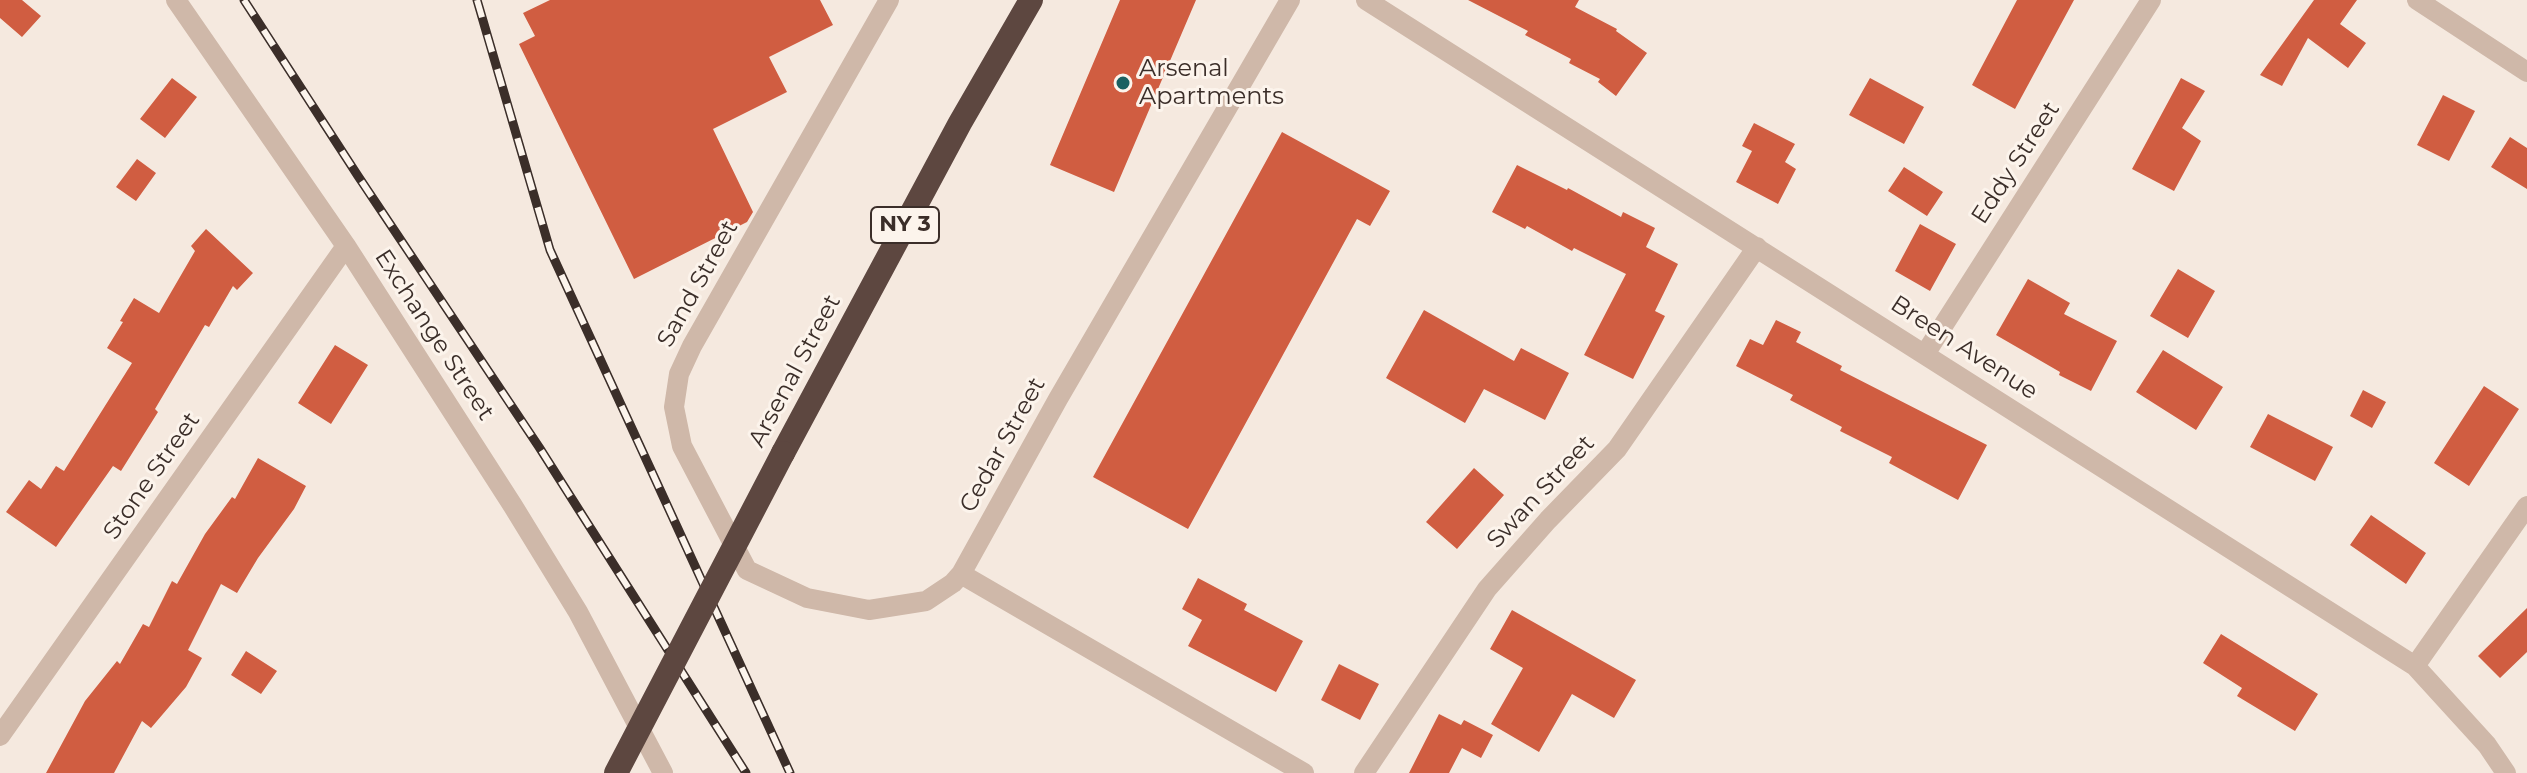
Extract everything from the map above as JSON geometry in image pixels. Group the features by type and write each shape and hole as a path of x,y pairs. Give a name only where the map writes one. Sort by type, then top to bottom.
{"highway":[{"name":"Arsenal Street","path":"616,773 960,123 1031,0"}],"street":[{"name":"Exchange Street","path":"176,0 346,246 522,519 578,612 663,773"},
{"name":"Sand Street","path":"889,0 692,346 679,374 674,407 682,446 747,570 807,598 869,610 926,601 961,574"},
{"name":"Cedar Street","path":"961,574 1058,399 1290,0"},
{"name":"Breen Avenue","path":"1366,0 2415,666 2487,745 2506,773"},
{"name":"Eddy Street","path":"1925,354 2151,0"},
{"path":"2417,0 2527,72"},
{"name":"Stone Street","path":"0,736 346,246"},
{"name":"Swan Street","path":"1364,773 1487,589 1617,449 1757,247"},
{"path":"2415,666 2527,506"},
{"path":"961,574 1304,773"}],"building":[{"path":"0,0 22,0 41,16 22,37 0,18"},
{"path":"550,0 820,0 833,25 769,57 787,92 713,129 753,212 747,222 634,279 519,44 535,36 523,13"},
{"name":"Arsenal Apartments","path":"1120,0 1196,0 1114,192 1050,165"},
{"path":"1468,0 1579,0 1575,7 1617,29 1647,53 1616,96 1598,82 1600,79 1569,63 1571,59 1525,35 1528,31"},
{"path":"2017,0 2074,0 2015,109 1972,85"},
{"path":"2314,0 2357,0 2340,24 2366,43 2348,68 2308,38 2282,86 2260,75"},
{"path":"172,78 197,97 165,138 140,119"},
{"path":"1870,78 1924,107 1904,144 1849,115"},
{"path":"2181,78 2205,91 2182,128 2201,141 2174,191 2132,169"},
{"path":"2443,95 2475,111 2449,161 2417,145"},
{"path":"1754,123 1795,144 1785,162 1796,169 1778,204 1736,182 1752,151 1742,146"},
{"path":"1282,132 1390,191 1370,226 1357,219 1188,529 1093,477"},
{"path":"2510,137 2527,148 2527,189 2491,167"},
{"path":"137,159 156,173 136,201 116,187"},
{"path":"1517,165 1621,217 1623,212 1655,228 1646,247 1678,264 1655,311 1665,316 1633,379 1584,355 1626,274 1492,212"},
{"path":"1904,167 1943,192 1927,216 1888,191"},
{"path":"1920,224 1956,244 1930,291 1895,271"},
{"path":"206,229 253,273 237,290 233,286 209,327 205,325 155,409 158,412 121,471 113,466 56,547 6,512 29,480 41,489 56,466 64,471 132,363 107,348 123,322 120,321 134,298 159,313 195,251 191,246"},
{"path":"2178,269 2215,291 2188,338 2150,316"},
{"path":"2028,279 2070,303 2064,314 2117,341 2091,391 2059,375 2060,372 1996,335"},
{"path":"1424,310 1514,361 1521,348 1569,373 1545,420 1484,389 1465,423 1386,378"},
{"path":"1776,320 1801,332 1796,342 1842,366 1840,370 1987,445 1958,500 1889,463 1892,457 1840,431 1842,427 1790,400 1793,395 1736,366 1750,339 1763,345"},
{"path":"335,345 368,365 331,424 298,403"},
{"path":"2163,350 2223,387 2196,430 2136,392"},
{"path":"2484,386 2519,409 2469,486 2434,463"},
{"path":"2363,390 2386,402 2372,428 2350,416"},
{"path":"2268,414 2333,447 2315,481 2250,447"},
{"path":"258,458 306,486 237,593 221,584 188,650 202,658 186,687 151,728 142,721 114,773 46,773 85,701 117,661 120,664 143,624 149,627 172,581 177,584 205,534 232,497 235,499"},
{"path":"1474,468 1504,495 1457,549 1426,522"},
{"path":"2371,515 2426,553 2406,584 2350,545"},
{"path":"1198,578 1247,604 1244,610 1303,641 1276,692 1188,646 1202,620 1182,609"},
{"path":"2527,608 2527,652 2500,678 2478,656"},
{"path":"1512,610 1636,680 1614,718 1572,694 1539,752 1491,724 1523,668 1490,649"},
{"path":"2221,634 2318,694 2295,731 2237,696 2242,688 2203,663"},
{"path":"246,651 277,671 261,694 231,675"},
{"path":"1339,664 1379,684 1360,720 1321,700"},
{"path":"1439,714 1461,725 1464,720 1493,735 1481,758 1462,748 1449,773 1409,773"}],"railway":[{"path":"244,0 539,447 746,773"},
{"path":"477,0 550,250 790,773"}],"place":[{"name":"Arsenal Apartments","path":"1123,83"}]}
